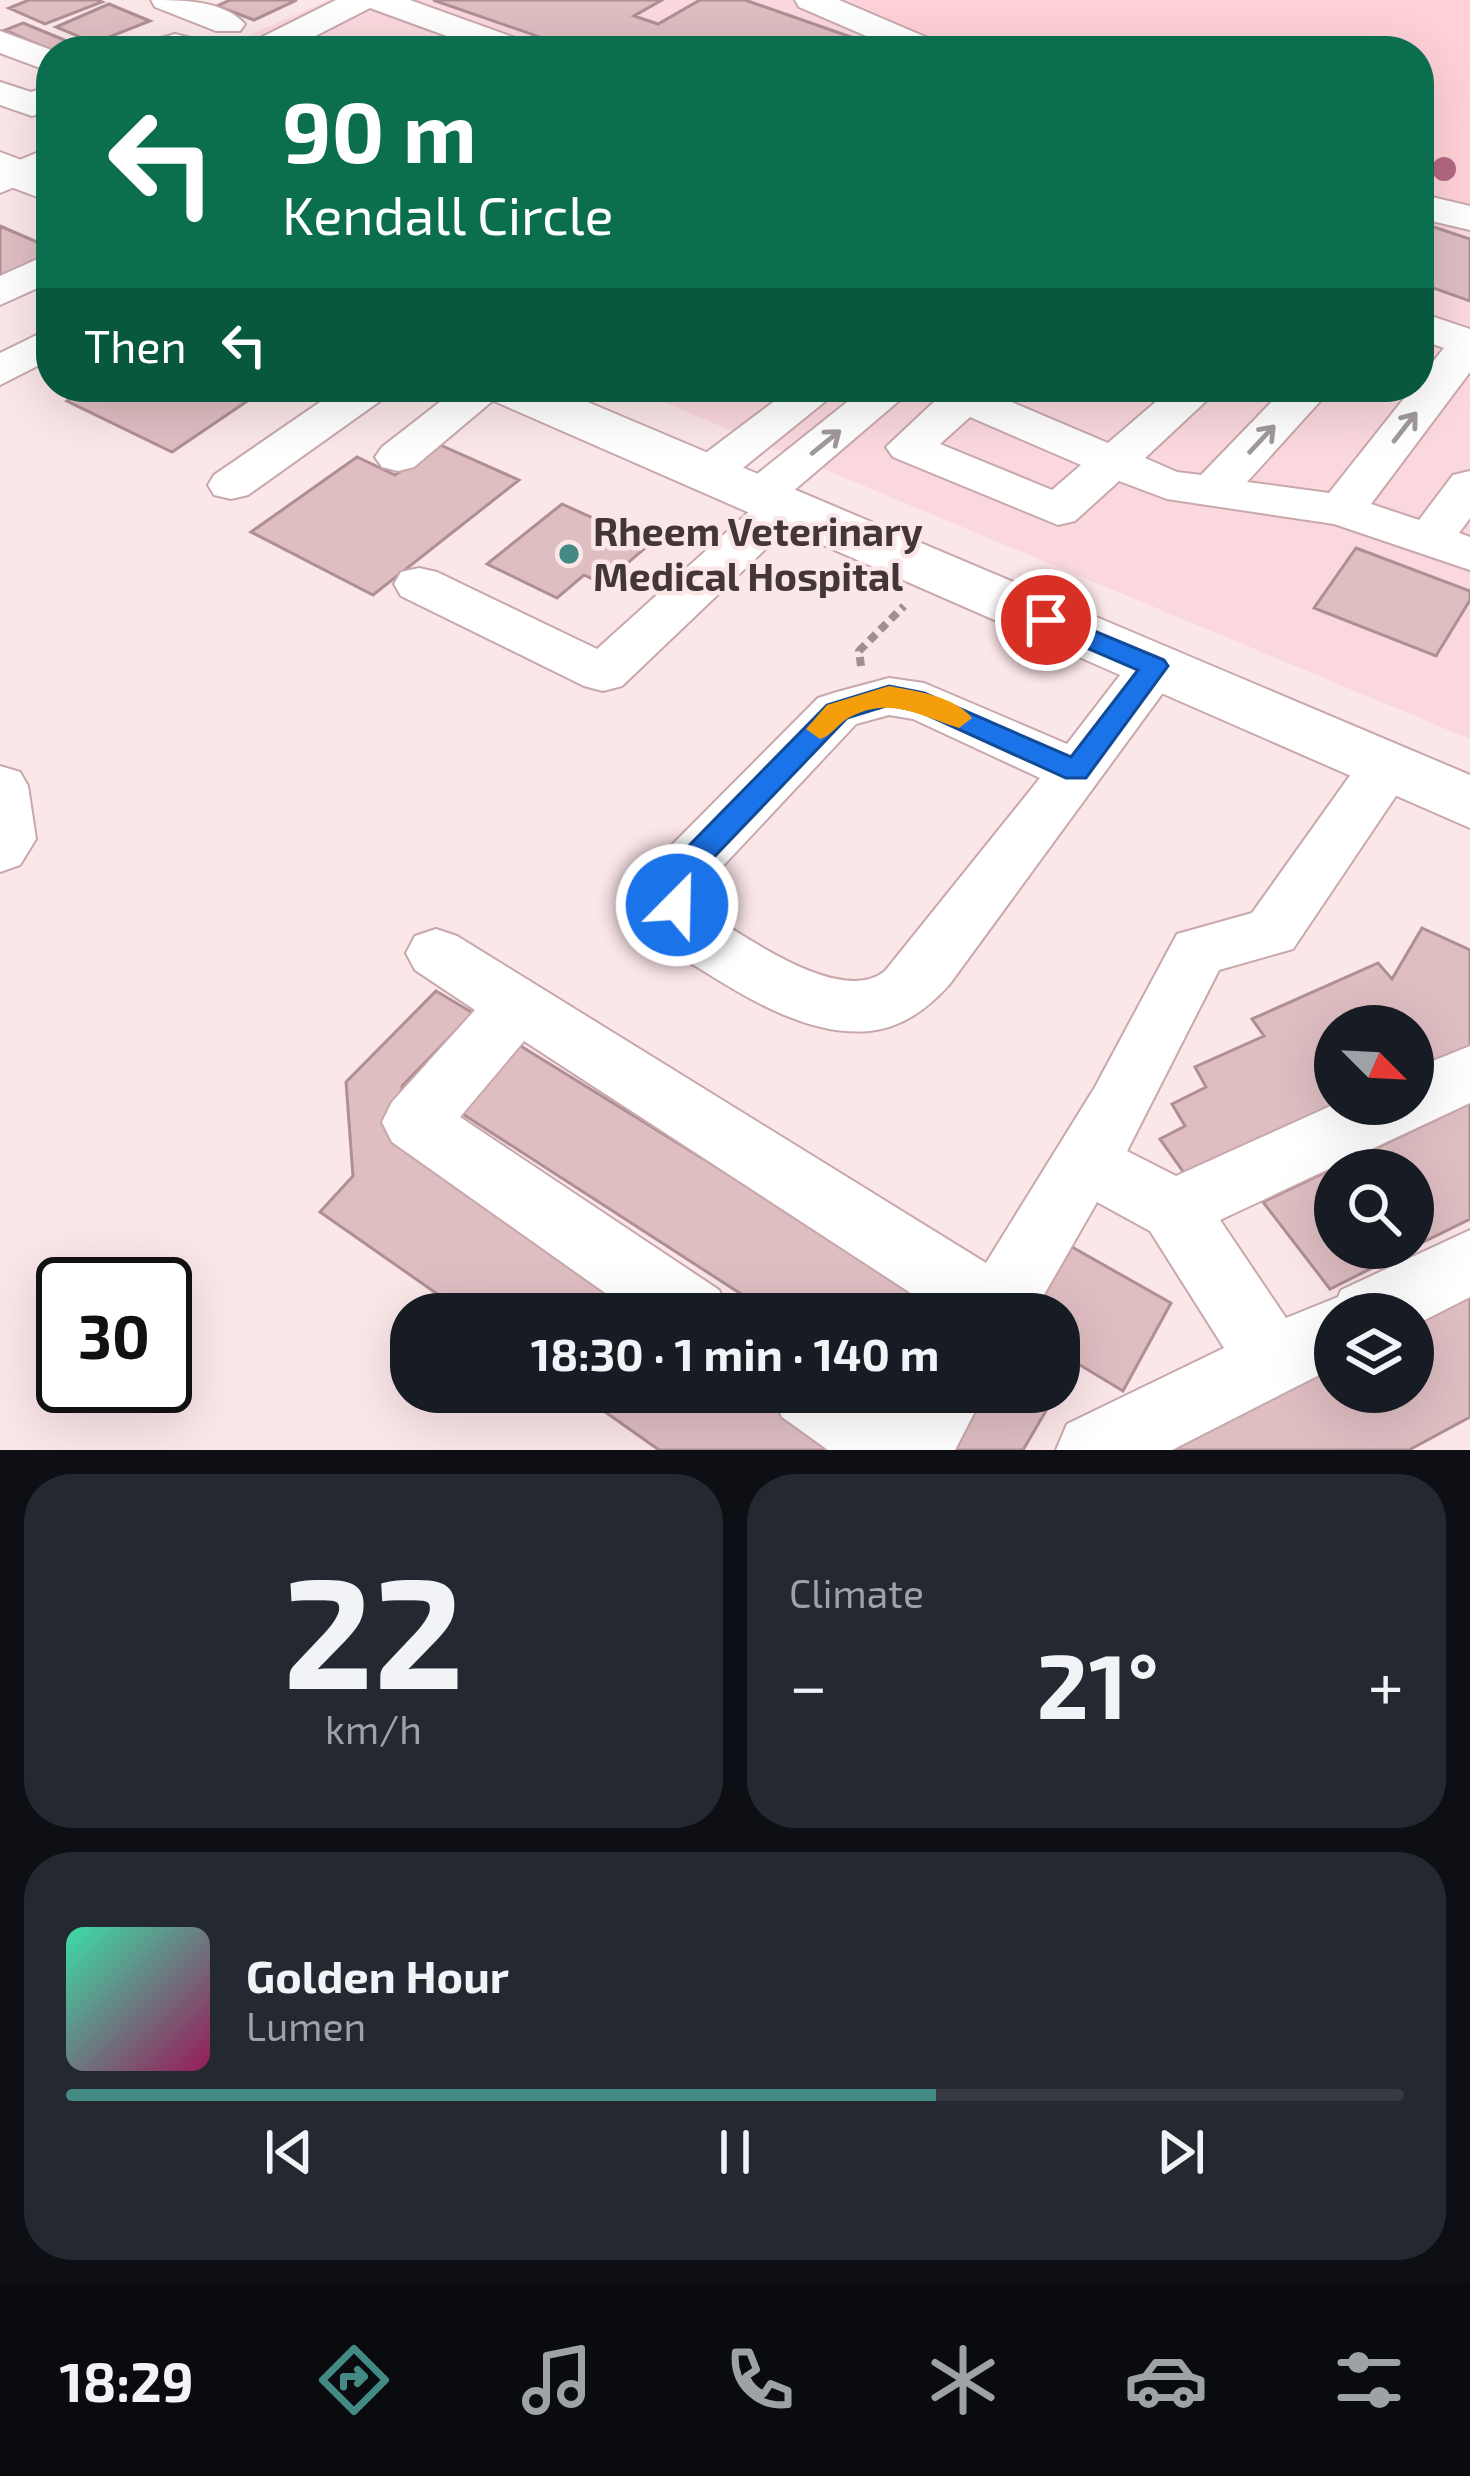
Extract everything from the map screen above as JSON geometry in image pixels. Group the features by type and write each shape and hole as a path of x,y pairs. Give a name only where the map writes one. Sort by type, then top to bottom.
{"main road":[{"path":"544,402 1470,803"}],"street":[{"path":"167,0 228,24"},
{"path":"811,0 895,36"},
{"path":"318,36 415,13 477,36"},
{"path":"447,36 460,29"},
{"path":"0,41 32,105 36,104"},
{"path":"1434,210 1470,218"},
{"path":"0,293 36,273"},
{"path":"1434,330 1470,343 1434,389"},
{"path":"0,372 36,350"},
{"path":"231,485 349,402"},
{"path":"398,457 496,402"},
{"path":"419,584 603,673 750,492 797,402"},
{"path":"750,492 873,402"},
{"path":"950,402 909,447 1058,510 1182,402"},
{"path":"986,402 1167,485 1340,510 1450,547 1470,485"},
{"path":"1212,492 1298,402"},
{"path":"1340,510 1424,402"},
{"path":"1076,771 924,702 889,696 837,711 678,875 677,905 686,931 820,1004 865,1004 899,996 927,968 1076,771 1155,666"},
{"path":"1007,1293 1085,1162 1198,951 1272,932 1386,767"},
{"path":"0,786 7,839 0,850"},
{"path":"436,953 966,1293"},
{"path":"518,1005 415,1122 663,1293"},
{"path":"1434,1089 1470,1073"},
{"path":"1174,1209 1356,1125"},
{"path":"1085,1162 1174,1209 1304,1345 1094,1450"},
{"path":"1408,1293 1470,1262"},
{"path":"838,1413 892,1450"},
{"path":"914,1450 936,1413"}],"path":[{"path":"866,703 859,651 904,606"}],"shaded area":[{"path":"329,0 849,0 925,36 248,36"},
{"path":"849,0 1470,0 1470,209 1434,199 1434,36 925,36"},
{"path":"1434,199 1470,209 1470,739 663,402 1434,402"}],"building":[{"path":"29,0 102,2 45,24 9,8"},
{"path":"230,0 297,0 254,20 217,6"},
{"path":"433,0 662,0 634,16 658,24 700,0 745,0 848,36 537,36"},
{"path":"109,4 150,21 112,36 77,36 56,27"},
{"path":"23,23 55,36 36,36 36,44 5,30"},
{"path":"0,226 36,242 36,259 0,277"},
{"path":"1434,227 1470,239 1470,301 1434,288"},
{"path":"69,402 246,402 172,452"},
{"path":"438,444 519,480 373,595 251,532 357,457 395,475"},
{"name":"Rheem Veterinary Medical Hospital","path":"562,504 650,544 603,584 584,575 557,598 487,564"},
{"path":"1356,548 1470,591 1470,600 1436,656 1314,608"},
{"path":"1422,928 1470,950 1470,1047 1434,1062 1434,1005 1314,1005 1314,1117 1187,1177 1160,1139 1185,1126 1172,1104 1206,1087 1195,1067 1264,1036 1252,1019 1378,963 1392,979"},
{"path":"436,991 473,1013 402,1086 403,1149 619,1293 436,1293 320,1212 353,1176 346,1082"},
{"path":"519,1045 920,1293 740,1293 458,1111"},
{"path":"1470,1103 1470,1219 1434,1237 1434,1149 1374,1149 1424,1125 1434,1125 1434,1120"},
{"path":"1314,1178 1314,1268 1263,1202"},
{"path":"1072,1247 1171,1303 1123,1391 1080,1365 1080,1293 1044,1293"},
{"path":"1315,1269 1370,1269 1330,1289"},
{"path":"1470,1285 1470,1417 1409,1450 1152,1450 1314,1366 1314,1413 1434,1413 1434,1304"},
{"path":"607,1413 800,1413 856,1450 659,1450"},
{"path":"970,1413 1045,1413 1023,1450 948,1450"}],"slow traffic":[{"path":"820,729 837,711 889,696 924,702 959,718"}],"place":[{"name":"Rheem Veterinary Medical Hospital","path":"569,554"}],"route":[{"path":"677,905 678,875 837,711 889,696 924,702 1076,771 1155,666 1046,620"}]}
